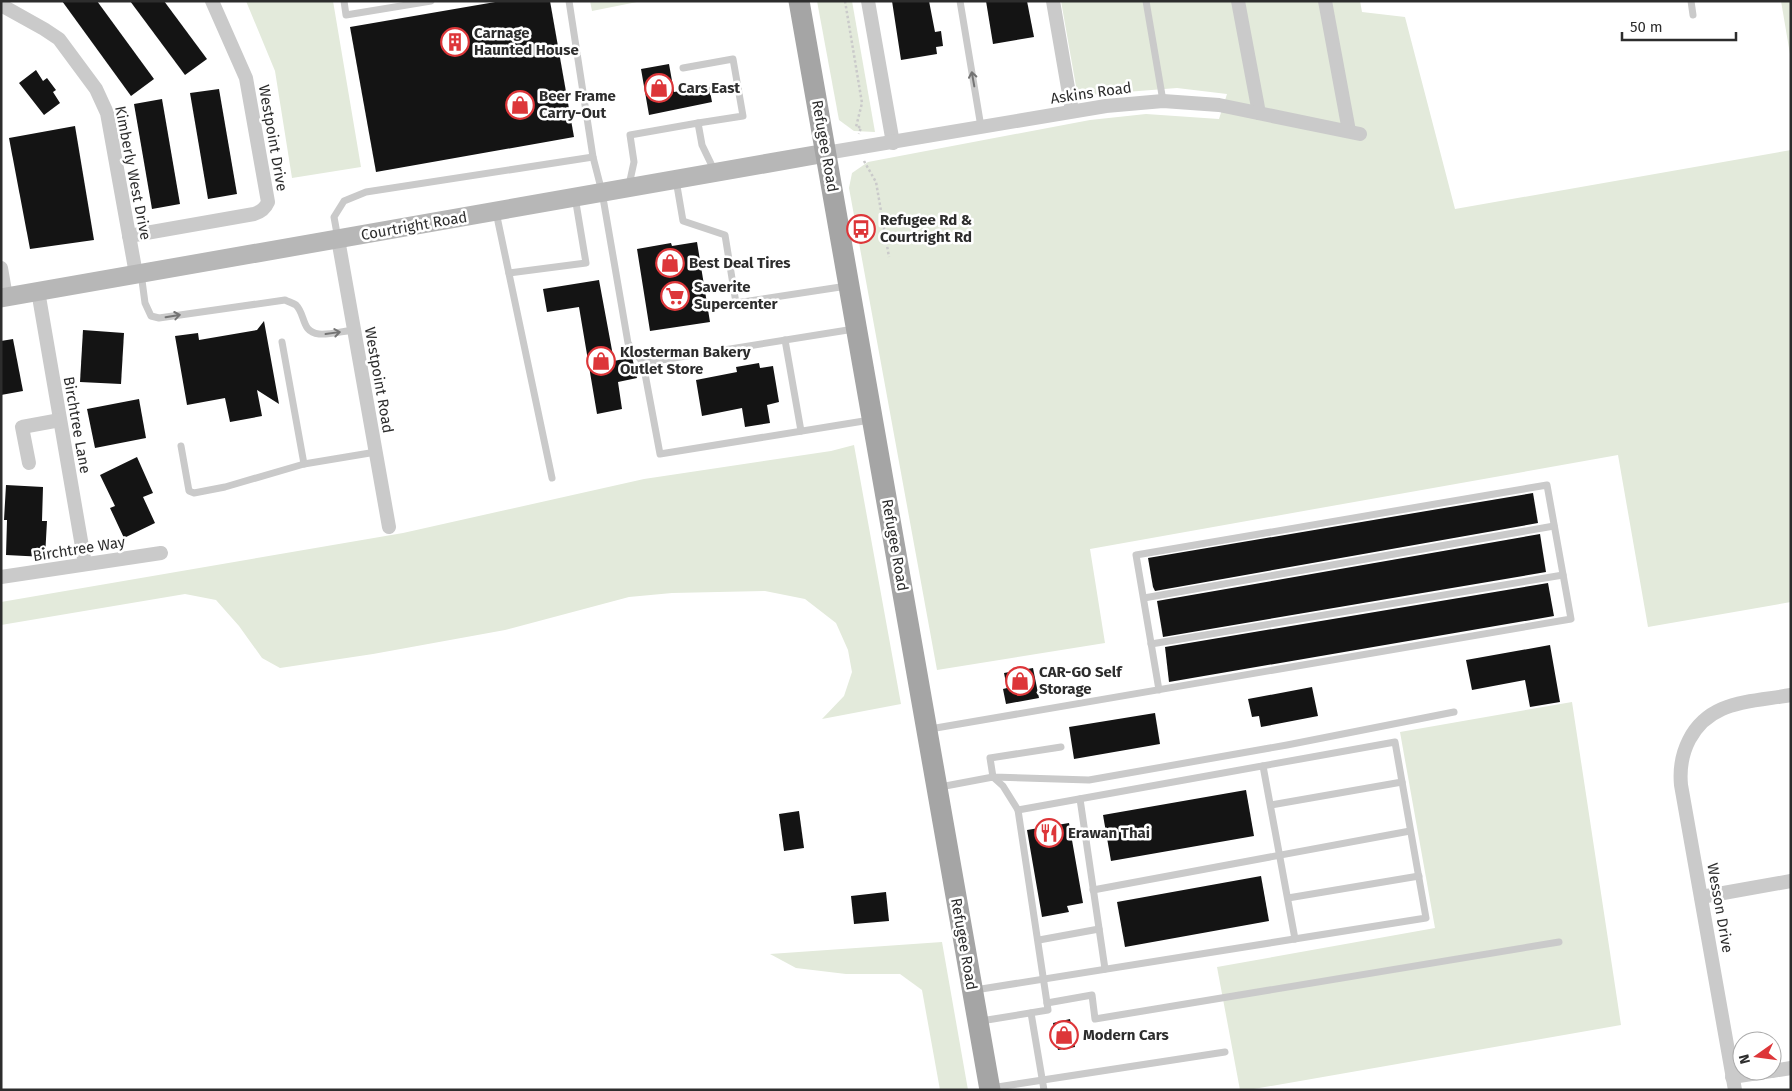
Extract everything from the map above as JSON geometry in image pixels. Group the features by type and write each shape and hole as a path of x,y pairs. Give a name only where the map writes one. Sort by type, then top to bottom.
{"main road":[{"name":"Refugee Road","path":"799,1 989,1089"}],"street":[{"name":"Westpoint Drive","path":"129,236 254,214 265,208 268,202 246,78 212,1"},
{"path":"868,1 893,143"},
{"path":"1053,1 1072,111"},
{"path":"1238,1 1258,113"},
{"name":"Askins Road","path":"826,153 1072,111 1163,101 1218,105 1355,132 1325,1"},
{"name":"Kimberly West Drive","path":"1,5 44,28 59,39 96,89 107,113 129,236 138,274"},
{"name":"Courtright Road","path":"4,297 826,153"},
{"name":"Westpoint Road","path":"338,239 389,527"},
{"path":"1,268 4,297"},
{"name":"Birchtree Lane","path":"38,291 85,564"},
{"path":"28,462 22,427 60,420"},
{"name":"Birchtree Way","path":"1,577 161,553"},
{"name":"Wesson Drive","path":"1733,1083 1680,776 1682,758 1687,742 1692,734 1712,715 1723,708 1791,695"},
{"path":"1702,897 1791,881"}],"lane":[{"path":"344,1 346,15 432,1"},
{"path":"569,1 593,157 602,192 628,343 643,363 660,454 873,419"},
{"path":"960,1 981,127"},
{"path":"1146,1 1163,101"},
{"path":"1691,1 1693,15"},
{"path":"628,188 634,162 630,135 743,116 733,59 683,68"},
{"path":"698,123 702,145 715,172"},
{"path":"338,239 334,217 344,201 366,192 593,157"},
{"path":"675,179 683,221 725,235 736,303 850,286"},
{"path":"509,273 586,263 575,197"},
{"path":"496,212 552,478"},
{"path":"138,274 151,316 159,318 285,300 295,304 300,311 304,325 310,332 320,334 354,330"},
{"path":"643,363 857,329"},
{"path":"785,340 801,431"},
{"path":"282,342 304,464"},
{"path":"181,446 189,491 194,493 225,488 304,464 376,452"},
{"path":"927,730 1571,619 1547,485 1136,555 1159,690"},
{"path":"1144,598 1554,526"},
{"path":"1151,644 1563,575"},
{"path":"937,788 993,776 1090,780 1278,747 1454,712"},
{"path":"972,991 1426,918 1394,742 1018,810"},
{"path":"978,1022 1048,1010 1045,979 1018,810 1003,786 993,776 990,758 1061,747"},
{"path":"1263,766 1295,939"},
{"path":"1271,805 1402,782"},
{"path":"1080,799 1106,970"},
{"path":"1093,890 1410,831"},
{"path":"1288,898 1419,876"},
{"path":"1039,940 1100,929"},
{"path":"1047,1003 1092,995 1095,1019 1559,942"},
{"path":"1031,1013 1044,1090"},
{"path":"989,1089 1225,1052"}],"path":[{"path":"845,1 862,103 856,127 861,127 859,136"},
{"path":"864,165 876,182 889,257"}],"green space":[{"path":"246,1 333,1 361,167 292,178 275,71"},
{"path":"590,1 642,1 592,11"},
{"path":"817,1 852,1 875,132 854,131 839,120"},
{"path":"1061,1 1360,1 1362,12 1405,17 1455,209 1791,150 1791,602 1648,627 1618,455 1090,549 1105,643 937,670 849,188 852,173 868,162 1090,120 1146,114 1219,119 1227,94 1177,88 1088,95 1077,92"},
{"path":"1781,1 1791,1 1791,60"},
{"path":"854,445 901,704 822,719 844,696 852,672 848,650 836,623 805,599 765,591 672,593 629,597 505,630 373,654 280,668 262,658 239,626 216,600 185,594 1,625 1,602 403,533 644,479 831,451"},
{"path":"1572,702 1621,1025 1240,1090 1217,967 1435,928 1400,732"},
{"path":"942,942 968,1090 940,1090 922,990 900,974 846,974 796,968 770,954"}],"building":[{"path":"62,1 97,1 154,79 131,96"},
{"path":"130,1 164,1 207,59 185,75"},
{"path":"501,1 550,1 574,137 376,172 350,27"},
{"path":"892,1 929,1 935,32 941,31 943,46 936,47 937,54 901,60"},
{"path":"986,1 1027,1 1034,37 993,44"},
{"name":"Cars East","path":"669,64 674,92 709,86 712,102 649,115 641,69"},
{"path":"36,70 43,81 47,78 56,90 53,92 60,103 44,115 19,83"},
{"path":"219,89 237,194 208,199 190,93"},
{"path":"162,99 180,204 152,209 134,104"},
{"path":"75,126 94,240 30,249 9,138"},
{"path":"697,242 710,322 650,331 637,249 671,243 672,246"},
{"name":"Klosterman Bakery Outlet Store","path":"599,280 614,361 632,357 637,378 618,382 622,409 597,414 579,307 547,312 543,289"},
{"path":"264,321 279,404 257,390 262,416 230,422 225,398 187,405 175,336 198,333 199,340 257,330"},
{"path":"83,330 124,333 121,384 80,382"},
{"path":"13,339 23,391 1,395 1,341"},
{"path":"759,363 760,368 773,366 779,402 767,405 770,423 745,427 742,408 702,416 696,380 737,372 736,367"},
{"path":"139,399 146,438 95,448 87,409"},
{"path":"137,457 153,493 143,497 155,523 124,538 110,508 115,506 100,475"},
{"path":"6,485 43,487 42,521 47,521 45,557 6,555 7,520 4,520"},
{"path":"1533,493 1538,523 1155,591 1153,587 1148,558"},
{"path":"1540,534 1546,572 1163,637 1157,601"},
{"path":"1548,583 1554,616 1169,682 1165,647"},
{"path":"1550,645 1560,702 1530,707 1525,680 1472,690 1466,660"},
{"name":"CAR-GO Self Storage","path":"1033,668 1039,698 1006,704 1003,689 1007,688 1004,673"},
{"path":"1312,687 1318,716 1261,727 1259,716 1252,717 1248,699"},
{"path":"1155,713 1160,744 1074,759 1069,727"},
{"path":"1246,790 1254,836 1111,861 1103,815"},
{"path":"799,811 804,848 784,851 779,814"},
{"path":"1069,823 1083,903 1067,906 1069,912 1042,917 1027,830"},
{"path":"1261,876 1269,921 1125,947 1117,902"},
{"path":"886,892 889,921 854,924 851,896"},
{"name":"Modern Cars","path":"1070,1019 1075,1047 1058,1050 1053,1023"}],"place":[{"name":"Carnage Haunted House","path":"455,42"},
{"name":"Cars East","path":"659,88"},
{"name":"Beer Frame Carry-Out","path":"520,105"},
{"name":"Refugee Rd & Courtright Rd","path":"861,229"},
{"name":"Best Deal Tires","path":"670,263"},
{"name":"Saverite Supercenter","path":"675,296"},
{"name":"Klosterman Bakery Outlet Store","path":"601,361"},
{"name":"CAR-GO Self Storage","path":"1020,681"},
{"name":"Erawan Thai","path":"1049,833"},
{"name":"Modern Cars","path":"1064,1035"}]}
